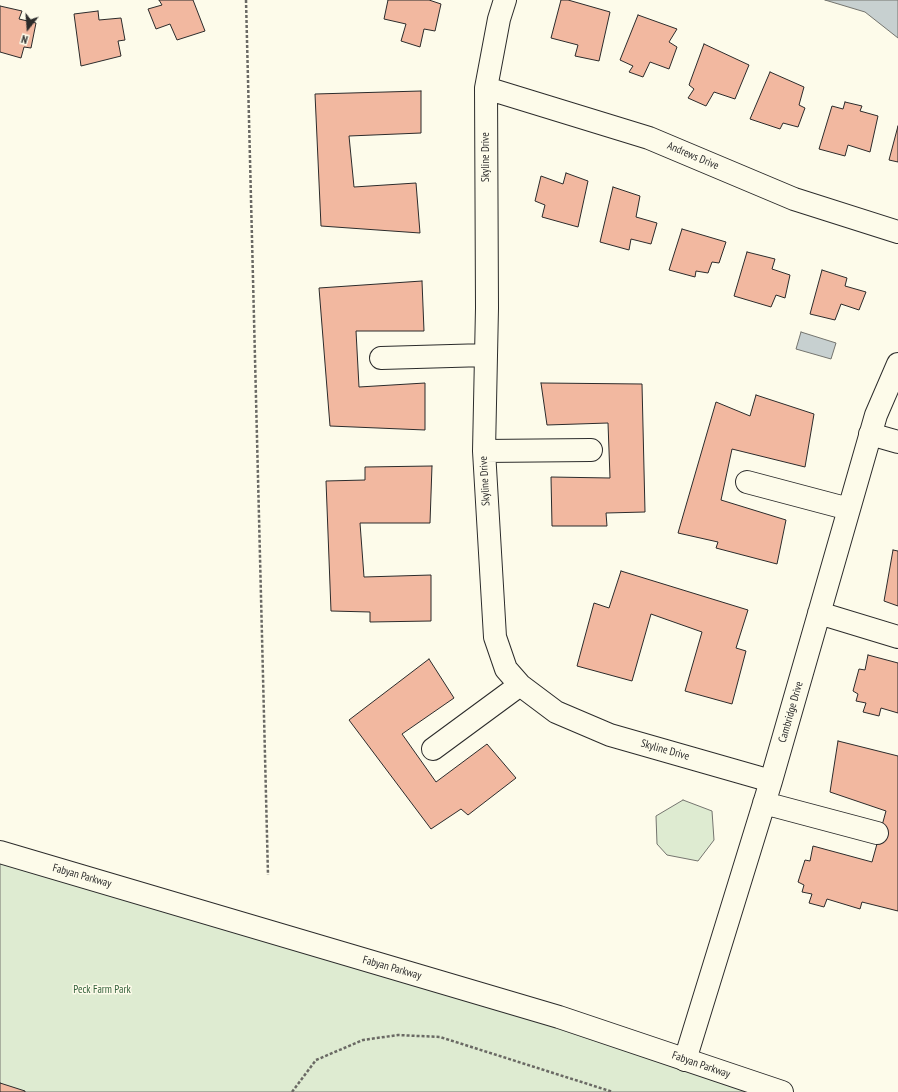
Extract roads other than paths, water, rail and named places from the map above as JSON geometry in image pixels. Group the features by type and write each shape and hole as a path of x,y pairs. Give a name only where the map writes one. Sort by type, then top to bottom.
{"street":[{"name":"Skyline Drive","path":"505,0 499,19 486,88 486,355 484,451 495,637 506,669 520,685 556,712 610,735 771,781"},
{"name":"Andrews Drive","path":"486,88 649,138 794,199 898,232"},
{"path":"381,358 486,355"},
{"name":"Cambridge Drive","path":"686,1060 771,781 870,434 876,415 898,364"},
{"path":"870,434 898,442"},
{"path":"484,451 591,450"},
{"path":"747,482 849,509"},
{"path":"819,613 898,637"},
{"path":"434,749 520,685"},
{"path":"764,803 877,833"},
{"name":"Fabyan Parkway","path":"0,852 551,1015 782,1092"}],"park label":[{"name":"Peck Farm Park","path":"102,990"}]}
